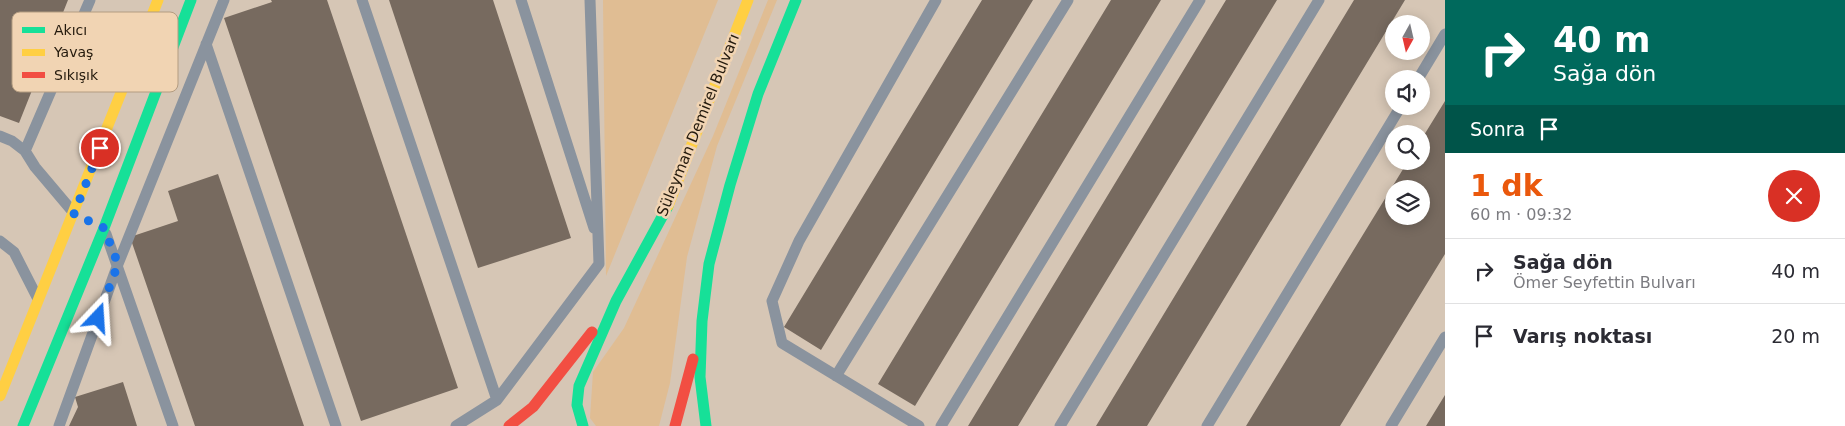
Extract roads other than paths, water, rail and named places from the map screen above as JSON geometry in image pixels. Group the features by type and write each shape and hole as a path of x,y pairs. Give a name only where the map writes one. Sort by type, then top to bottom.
{"street":[{"path":"153,12 158,0"},
{"path":"178,32 191,0"},
{"name":"Süleyman Demirel Bulvarı","path":"616,301 669,204 748,0"},
{"path":"706,426 700,377 702,321 709,264 730,185 758,94 796,0"},
{"path":"0,396 77,215 123,92"},
{"path":"23,426 154,92"},
{"path":"509,426 533,407 616,301"},
{"path":"583,426 577,405 579,386 616,301"},
{"path":"675,426 702,321"}],"lane":[{"path":"85,12 90,0"},
{"path":"59,426 118,264 224,0"},
{"path":"362,0 497,400"},
{"path":"522,0 598,242"},
{"path":"456,426 497,400 599,264 590,0"},
{"path":"919,426 782,343 772,301 799,241 936,0"},
{"path":"836,376 1068,0"},
{"path":"941,426 1200,0"},
{"path":"1060,426 1319,0"},
{"path":"1423,70 1445,34"},
{"path":"206,44 336,426"},
{"path":"25,151 50,92"},
{"path":"1207,426 1396,115"},
{"path":"0,136 12,141 25,151 35,166 77,215"},
{"path":"100,226 118,264 173,426"},
{"path":"0,241 14,252 39,302"},
{"path":"1391,426 1445,337"}]}
